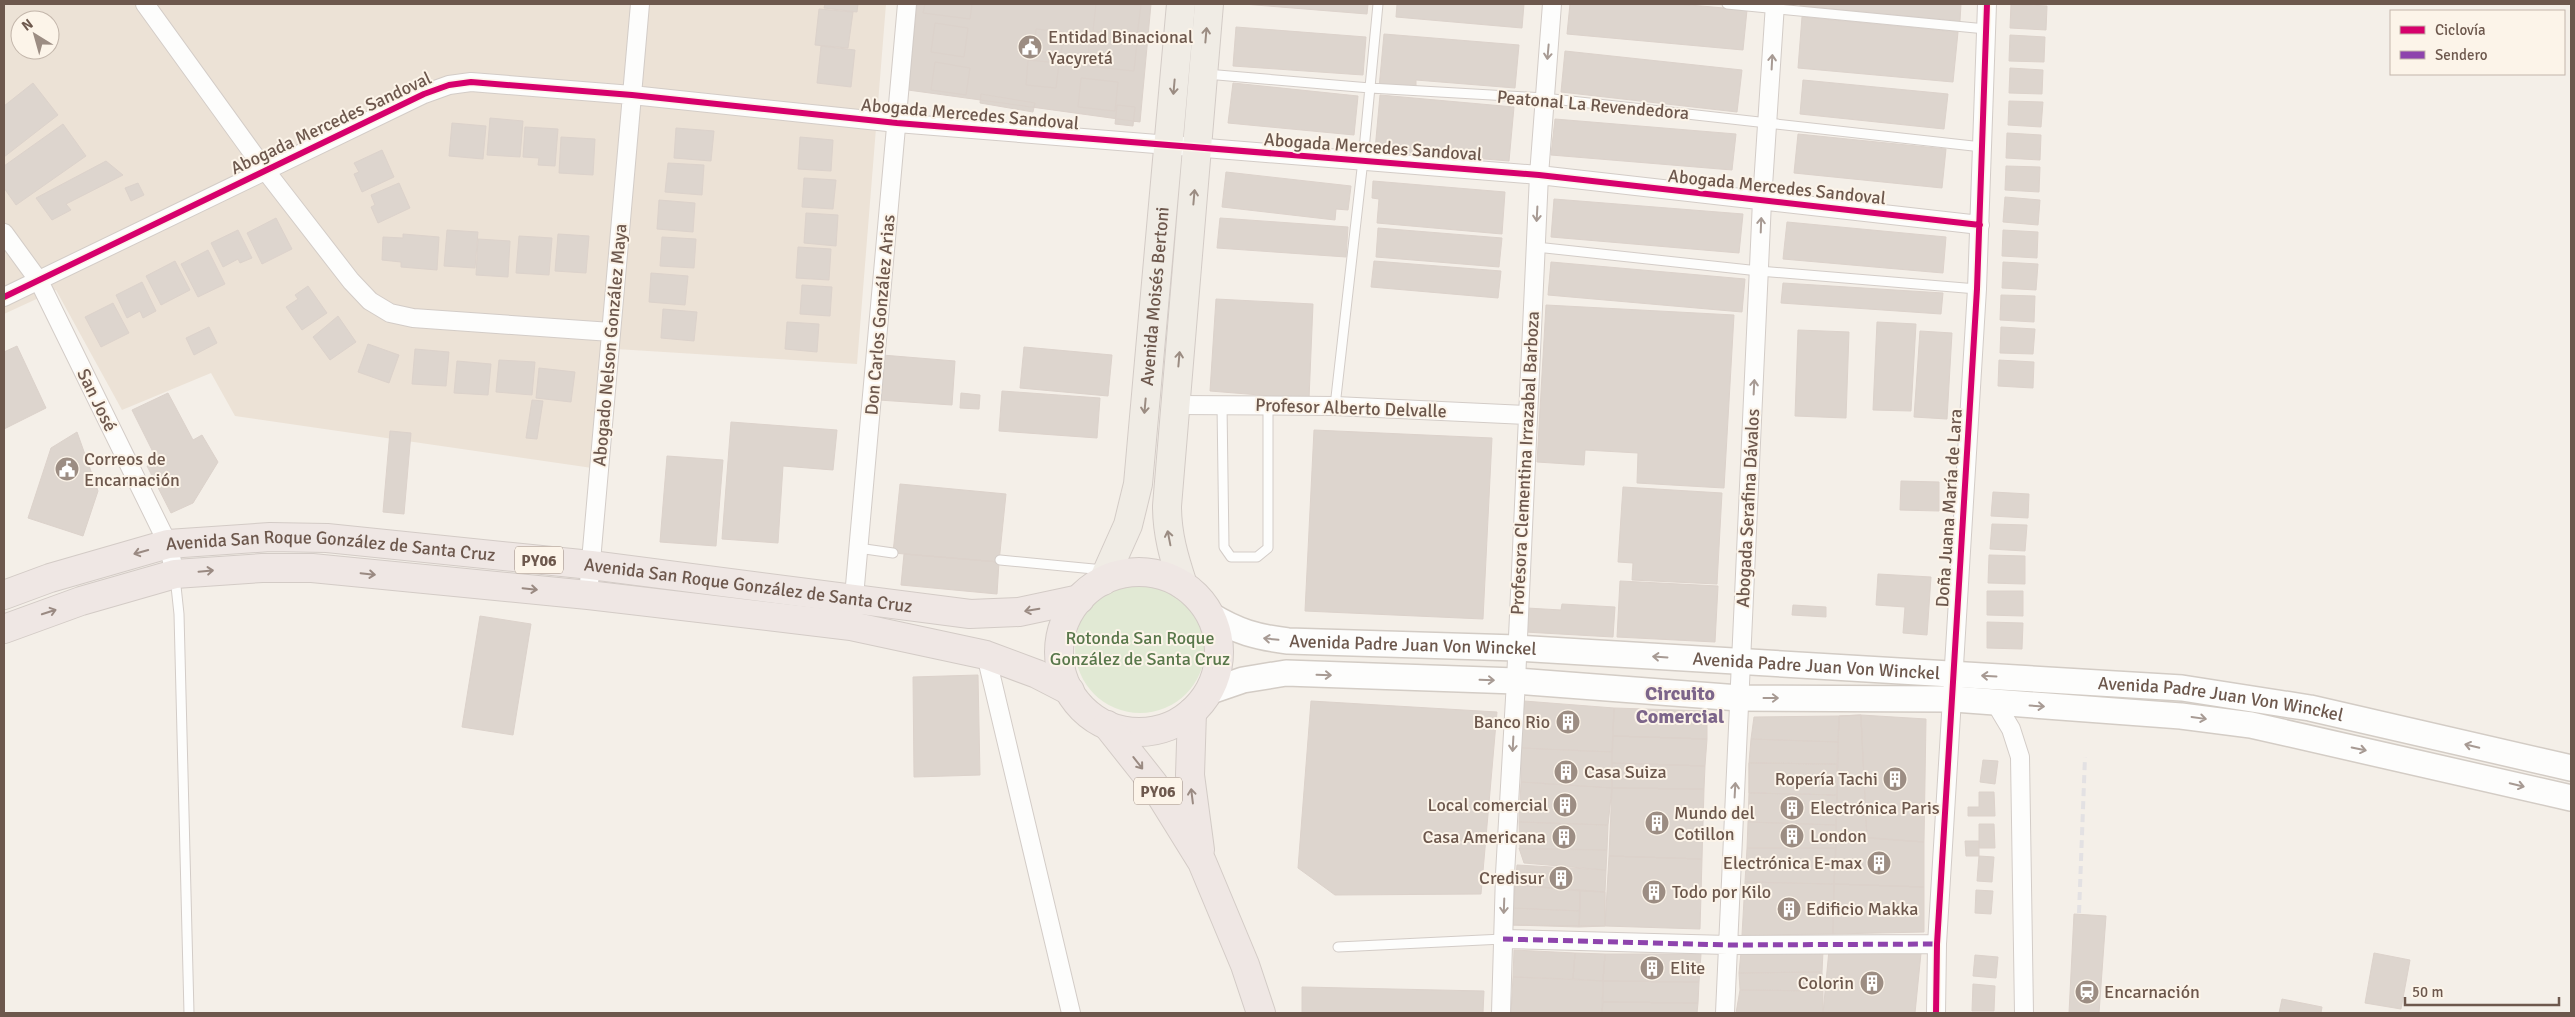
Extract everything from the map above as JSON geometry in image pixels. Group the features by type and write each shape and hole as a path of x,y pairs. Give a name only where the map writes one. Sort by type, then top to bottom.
{"highway":[{"name":"Avenida San Roque González de Santa Cruz","path":"4,595 50,578 168,544 270,537 327,538 591,566 854,597 970,614 1019,612 1080,600"},
{"name":"Avenida San Roque González de Santa Cruz","path":"4,629 81,602 175,574 262,568 312,568 588,595 851,626 986,655 1037,674 1070,691"},
{"name":"PY06","path":"1200,702 1170,725 1145,731 1120,729 1107,725 1086,711 1070,691 1062,670 1060,644 1067,618 1080,600 1106,576 1144,572 1164,576 1183,585 1194,593 1210,615 1219,648 1217,670 1200,702 1190,775 1202,862"},
{"name":"PY06","path":"1107,725 1153,783 1202,862 1245,965 1261,1013"}],"main road":[{"name":"Avenida Moisés Bertoni","path":"1106,576 1128,525 1138,484 1182,4"},
{"name":"Avenida Moisés Bertoni","path":"1183,585 1167,529 1174,405 1199,150 1209,4"},
{"name":"Avenida Padre Juan Von Winckel","path":"1210,615 1242,632 1258,638 1288,641 1517,648 1741,663 2182,688 2258,698 2310,708 2571,768"},
{"name":"Avenida Padre Juan Von Winckel","path":"1200,702 1243,680 1286,674 1516,681 1739,698 1954,699 1996,704 2181,716 2251,725 2571,798"}],"street":[{"path":"146,4 265,170 351,281 370,301 390,313 412,318 611,332"},
{"name":"Abogado Nelson González Maya","path":"588,595 640,4"},
{"name":"Don Carlos González Arias","path":"851,626 907,4"},
{"name":"Profesora Clementina Irrazabal Barboza","path":"1501,1013 1539,176 1552,4"},
{"name":"Doña Juana María de Lara","path":"1936,1013 1937,944 1954,699 1977,289 1987,4"},
{"name":"Abogada Serafina Dávalos","path":"1725,1013 1762,201 1775,6"},
{"name":"Abogada Mercedes Sandoval","path":"4,297 424,94 449,85 471,82 632,95 897,123 1199,150 1363,160 1539,176 1980,225"},
{"name":"San José","path":"4,233 38,281 168,544 175,574"},
{"name":"Profesor Alberto Delvalle","path":"1174,405 1335,406 1527,414"},
{"path":"986,655 1071,1013"},
{"path":"1996,704 2011,729 2020,757 2024,1013"},
{"path":"1503,939 1728,945 1937,944"}],"lane":[{"path":"1335,406 1363,160 1378,4"},
{"path":"1727,4 1775,6 1986,29"},
{"name":"Peatonal La Revendedora","path":"1203,74 1370,88 1544,98 1982,147"},
{"path":"1536,246 1760,271 1977,289"},
{"path":"1222,405 1224,546 1231,557 1257,558 1268,548 1268,405"},
{"path":"858,548 893,553"},
{"path":"1000,560 1106,576"},
{"path":"175,574 179,614 189,1013"},
{"path":"1338,948 1503,939"}],"shaded area":[{"path":"4,4 886,4 857,364 616,349 606,470 235,416 211,373 122,410 56,290 4,314"}],"green space":[{"name":"Rotonda San Roque González de Santa Cruz","path":"1140,583 1153,584 1165,588 1186,602 1200,623 1204,635 1204,661 1200,673 1186,694 1165,708 1153,712 1140,713 1127,712 1115,708 1094,694 1080,673 1076,661 1075,648 1076,635 1080,623 1094,602 1115,588 1127,584"}],"building":[{"path":"825,4 858,4 857,12 824,8"},
{"name":"Entidad Binacional Yacyretá","path":"917,4 1151,4 1140,122 908,90"},
{"path":"925,4 972,4 970,19 923,13"},
{"path":"1096,4 1141,5 1137,36 1093,31"},
{"path":"1243,4 1368,4 1367,14"},
{"path":"1397,4 1524,4 1522,28 1396,17"},
{"path":"1570,4 1678,4 1747,10 1743,50 1567,34"},
{"path":"1800,4 1961,4 1960,21 1800,6"},
{"path":"2011,4 2047,6 2046,30 2010,28"},
{"path":"819,9 853,12 848,48 815,45"},
{"path":"1802,17 1958,32 1953,82 1798,68"},
{"path":"935,23 968,28 964,57 931,52"},
{"path":"1236,27 1366,37 1363,75 1233,66"},
{"path":"1036,29 1064,32 1061,54 1034,51"},
{"path":"1384,34 1519,45 1515,88 1416,80 1416,90 1379,88"},
{"path":"2010,35 2045,37 2044,62 2009,61"},
{"path":"1090,37 1137,42 1134,71 1087,66"},
{"path":"821,46 855,50 851,87 817,83"},
{"path":"1565,51 1742,70 1737,112 1561,92"},
{"path":"1028,60 1059,63 1056,88 1026,85"},
{"path":"935,62 970,68 966,95 931,90"},
{"path":"2010,68 2043,70 2042,94 2009,93"},
{"path":"1081,78 1118,82 1115,111 1078,107"},
{"path":"1803,80 1948,94 1944,129 1800,114"},
{"path":"33,83 58,115 4,157 4,106"},
{"path":"1233,83 1358,96 1354,135 1228,123"},
{"path":"981,94 1035,103 1033,112 980,103"},
{"path":"1380,95 1514,107 1509,161 1375,150"},
{"path":"2009,101 2043,102 2041,127 2008,125"},
{"path":"1117,105 1135,107 1133,126 1115,124"},
{"path":"490,118 523,121 520,157 487,155"},
{"path":"1555,119 1736,134 1732,170 1551,155"},
{"path":"452,123 486,126 483,159 449,156"},
{"path":"63,124 86,156 16,205 4,188 4,166"},
{"path":"525,127 558,129 555,166 538,165 539,158 523,157"},
{"path":"676,128 714,131 711,161 674,158"},
{"path":"2007,133 2041,135 2040,160 2006,158"},
{"path":"1798,134 1946,149 1942,188 1794,173"},
{"path":"561,137 595,139 593,175 559,173"},
{"path":"800,137 833,140 831,171 798,169"},
{"path":"382,150 394,177 362,192 354,174 359,172 354,163"},
{"path":"106,161 123,175 66,204 71,210 52,220 36,198"},
{"path":"668,163 704,165 702,195 665,192"},
{"path":"2006,166 2040,167 2039,192 2005,190"},
{"path":"1226,172 1351,186 1348,210 1336,209 1335,220 1222,207"},
{"path":"804,178 836,180 833,209 802,207"},
{"path":"1373,181 1505,192 1502,234 1377,223 1379,199 1372,198"},
{"path":"138,183 144,195 131,201 125,188"},
{"path":"399,183 410,208 378,223 371,207 375,205 371,195"},
{"path":"2005,197 2040,200 2038,225 2003,222"},
{"path":"1554,199 1743,214 1739,253 1551,237"},
{"path":"659,200 695,203 693,232 657,229"},
{"path":"806,213 838,215 836,246 804,243"},
{"path":"276,218 292,249 262,264 247,233"},
{"path":"1220,218 1348,227 1346,257 1217,248"},
{"path":"1787,222 1946,237 1943,273 1783,259"},
{"path":"1378,228 1502,238 1499,267 1376,257"},
{"path":"238,230 252,258 240,263 238,259 223,267 211,243"},
{"path":"447,230 478,232 475,268 444,266"},
{"path":"2003,230 2038,232 2037,258 2002,256"},
{"path":"403,234 439,237 437,270 401,267 401,262 382,260 383,237 403,238"},
{"path":"558,234 589,236 586,273 555,271"},
{"path":"519,236 552,238 549,275 516,273"},
{"path":"662,237 696,239 694,268 660,266"},
{"path":"478,239 510,241 508,277 476,275"},
{"path":"798,247 831,249 829,280 796,278"},
{"path":"208,250 225,284 198,297 181,264"},
{"path":"175,261 190,290 161,305 146,276"},
{"path":"1374,261 1501,271 1498,298 1371,287"},
{"path":"1551,262 1745,279 1742,312 1548,295"},
{"path":"2003,262 2038,264 2036,290 2002,288"},
{"path":"651,273 688,276 685,305 649,302"},
{"path":"142,282 156,311 143,318 140,311 127,318 116,295"},
{"path":"1783,283 1943,293 1941,314 1781,303"},
{"path":"802,285 832,287 830,316 800,314"},
{"path":"308,286 327,313 302,330 286,307 298,299 295,295"},
{"path":"2001,295 2035,296 2034,322 2000,320"},
{"path":"1216,299 1313,304 1309,399 1210,391"},
{"path":"113,303 129,333 101,347 85,317"},
{"path":"1546,305 1734,315 1724,488 1637,483 1638,453 1585,450 1584,465 1537,462"},
{"path":"663,309 697,312 694,341 661,338"},
{"path":"338,316 356,342 330,360 313,337"},
{"path":"787,322 819,324 817,352 785,349"},
{"path":"1877,322 1916,324 1911,411 1873,410"},
{"path":"209,327 217,343 194,355 186,338"},
{"path":"2001,327 2035,329 2033,354 2000,353"},
{"path":"1798,330 1849,332 1846,418 1795,416"},
{"path":"1920,331 1952,333 1947,419 1914,417"},
{"path":"368,344 399,355 389,383 358,372"},
{"path":"17,346 46,408 4,429 4,352"},
{"path":"1024,347 1112,355 1108,396 1020,388"},
{"path":"415,349 449,352 446,386 412,384"},
{"path":"882,355 955,361 952,405 879,400"},
{"path":"499,360 535,362 532,395 496,392"},
{"path":"1999,360 2034,362 2033,388 1998,386"},
{"path":"457,361 491,364 488,395 454,393"},
{"path":"539,368 575,372 571,402 536,398"},
{"path":"1002,391 1100,398 1097,438 999,431"},
{"path":"168,393 193,440 202,435 218,462 193,503 171,513 147,466 157,460 132,410"},
{"path":"961,393 980,395 979,409 960,408"},
{"path":"532,400 543,401 537,439 526,438"},
{"path":"731,422 837,430 833,470 783,466 778,543 722,539"},
{"path":"1314,430 1492,438 1483,619 1305,611"},
{"path":"390,431 411,433 404,514 383,512"},
{"name":"Correos de Encarnación","path":"77,432 98,491 83,536 28,518 51,448"},
{"path":"667,456 723,460 716,546 660,542"},
{"path":"1901,481 1939,482 1939,511 1900,510"},
{"path":"900,484 1006,494 999,562 893,553"},
{"path":"1623,487 1722,493 1717,584 1632,580 1633,563 1618,562"},
{"path":"1993,492 2029,494 2028,518 1991,516"},
{"path":"1992,524 2027,525 2025,551 1990,549"},
{"path":"904,554 999,562 997,594 901,585"},
{"path":"1989,555 2025,556 2025,584 1988,583"},
{"path":"1878,574 1931,577 1927,635 1903,633 1905,607 1876,605"},
{"path":"1620,581 1718,586 1715,642 1617,637"},
{"path":"1987,591 2023,591 2023,616 1987,615"},
{"path":"1562,604 1615,607 1613,637 1525,632 1527,608 1561,610"},
{"path":"1793,605 1826,607 1826,617 1792,615"},
{"path":"480,616 531,624 513,735 462,727"},
{"path":"1987,622 2023,623 2022,649 1987,648"},
{"path":"978,675 980,775 914,777 913,677"},
{"path":"1311,701 1497,712 1481,894 1335,895 1298,868"},
{"name":"Banco Rio","path":"1524,701 1614,708 1612,752 1521,748"},
{"path":"1614,708 1707,711 1707,739 1613,736"},
{"path":"1861,715 1867,838 1836,835 1839,716"},
{"path":"1861,715 1867,838 1836,835 1839,716"},
{"name":"Ropería Tachi","path":"1861,715 1926,719 1924,842 1867,838"},
{"path":"1839,716 1838,742 1751,739 1754,717"},
{"path":"1613,736 1707,739 1705,766 1612,763"},
{"path":"1751,739 1838,742 1837,764 1749,763"},
{"name":"Casa Suiza","path":"1521,748 1612,752 1612,788 1521,782"},
{"path":"1983,760 1998,761 1995,784 1980,782"},
{"path":"1612,763 1705,766 1704,789 1612,788"},
{"path":"1749,763 1837,764 1837,795 1749,793"},
{"path":"1749,763 1837,764 1837,795 1749,793"},
{"name":"Local comercial","path":"1521,782 1612,788 1608,825 1519,822"},
{"name":"Mundo del Cotillon","path":"1612,788 1704,789 1702,859 1609,856"},
{"path":"1979,792 1994,792 1995,816 1968,816 1968,807 1979,807"},
{"name":"Electrónica Paris","path":"1749,793 1837,795 1836,825 1748,822"},
{"name":"Casa Americana","path":"1519,822 1608,825 1607,850 1520,849"},
{"name":"London","path":"1748,822 1836,825 1836,848 1747,848"},
{"path":"1979,824 1994,824 1995,848 1979,848"},
{"name":"Electrónica E-max","path":"1836,835 1924,842 1924,887 1834,884"},
{"path":"1965,841 1979,841 1979,856 1966,856"},
{"path":"1519,848 1607,850 1606,870 1524,863"},
{"path":"1747,848 1836,848 1834,884 1745,882"},
{"name":"Todo por Kilo","path":"1609,856 1702,859 1700,929 1605,926"},
{"path":"1979,856 1994,857 1992,882 1977,881"},
{"name":"Credisur","path":"1517,865 1606,870 1605,892 1515,885"},
{"name":"Edificio Makka","path":"1745,882 1834,884 1833,934 1742,935"},
{"path":"1834,884 1924,887 1924,932 1833,934"},
{"path":"1515,885 1605,892 1605,926 1513,925"},
{"path":"1515,885 1580,891 1580,911 1513,908"},
{"path":"1976,890 1993,891 1991,914 1975,913"},
{"path":"1580,891 1605,892 1605,926 1579,927"},
{"path":"1513,908 1580,911 1579,927 1513,925"},
{"path":"2074,914 2106,916 2099,1013 2069,1013"},
{"path":"1514,950 1575,953 1573,979 1513,977"},
{"name":"Colorin","path":"1829,950 1921,953 1915,1013 1823,1013"},
{"path":"1823,951 1822,972 1739,973 1741,952"},
{"path":"1575,953 1605,954 1603,981 1573,979"},
{"path":"2374,953 2410,960 2401,1009 2365,1003"},
{"name":"Elite","path":"1605,954 1701,954 1699,982 1603,981"},
{"path":"1975,955 1998,957 1996,978 1973,976"},
{"path":"1822,972 1823,991 1740,990 1739,973"},
{"path":"1513,977 1603,981 1602,1013 1511,1013"},
{"path":"1603,981 1699,982 1698,1003 1603,1002"},
{"path":"1973,984 1995,986 1994,1011 1972,1011"},
{"path":"1302,987 1484,991 1483,1013 1302,1013"},
{"path":"1740,990 1823,991 1823,1013 1736,1013"},
{"path":"2282,999 2322,1007 2321,1013 2279,1013"},
{"path":"1603,1002 1698,1003 1697,1013 1602,1013"}],"railway":[{"path":"2079,913 2085,757"}],"marked path":[{"path":"1503,939 1728,945 1937,944"}],"cycle path":[{"path":"1936,1013 1937,944 1977,289 1987,4"},
{"path":"4,297 424,94 449,85 471,82 632,95 897,123 1539,175 1980,225"}],"place":[{"name":"Entidad Binacional Yacyretá","path":"1030,47"},
{"name":"Correos de Encarnación","path":"67,469"},
{"name":"Banco Rio","path":"1568,722"},
{"name":"Casa Suiza","path":"1566,772"},
{"name":"Ropería Tachi","path":"1895,779"},
{"name":"Local comercial","path":"1565,805"},
{"name":"Electrónica Paris","path":"1792,808"},
{"name":"Mundo del Cotillon","path":"1657,823"},
{"name":"London","path":"1792,836"},
{"name":"Casa Americana","path":"1564,837"},
{"name":"Electrónica E-max","path":"1879,863"},
{"name":"Credisur","path":"1561,878"},
{"name":"Todo por Kilo","path":"1654,892"},
{"name":"Edificio Makka","path":"1789,909"},
{"name":"Elite","path":"1652,968"},
{"name":"Colorin","path":"1872,983"},
{"name":"Encarnación","path":"2087,992"}],"district":[{"name":"Circuito Comercial","path":"1680,704"}]}
